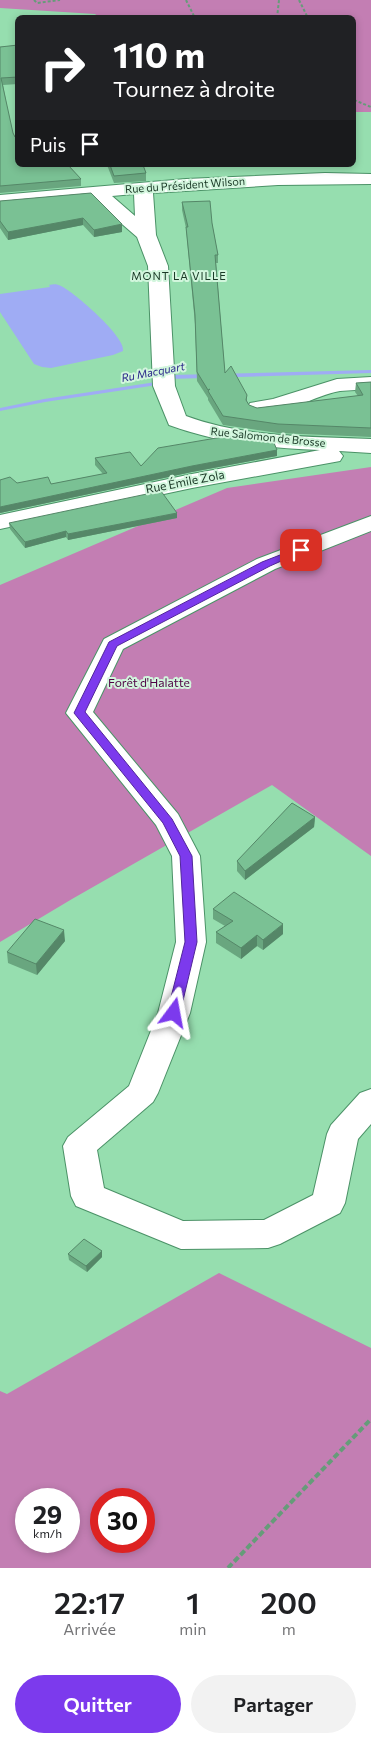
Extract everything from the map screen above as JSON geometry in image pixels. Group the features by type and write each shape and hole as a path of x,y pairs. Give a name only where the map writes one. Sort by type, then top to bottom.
{"street":[{"name":"Rue du Président Wilson","path":"0,201 225,181 321,178 371,179"},
{"path":"143,188 146,235 158,266 164,379 178,420 185,423 217,416"},
{"path":"96,192 146,235"},
{"path":"258,408 276,405 337,385 371,383"},
{"name":"Rue Salomon de Brosse","path":"185,423 200,430 238,436 371,446"},
{"name":"Rue Émile Zola","path":"0,522 66,506 310,458 371,452"},
{"path":"371,523 266,564 113,644 79,713 168,821 186,856 191,942 174,1013 142,1093 80,1146 88,1196 180,1235 268,1234 328,1203 343,1134 371,1102"}],"path":[{"path":"34,0 37,3 60,0"},
{"path":"186,0 193,15"},
{"path":"277,15 279,0"},
{"path":"299,0 306,15"},
{"path":"356,101 371,108"},
{"path":"228,1568 371,1419"}],"green space":[{"path":"0,0 371,0 371,112 356,112 356,15 96,15 0,8"},
{"name":"Forêt d'Halatte","path":"371,467 371,856 272,785 0,942 0,585 227,488"},
{"path":"219,1273 371,1348 371,1568 0,1568 0,1391 7,1394"}],"water":[{"path":"49,285 61,286 87,306 117,336 123,351 113,355 51,368 34,364 0,312 0,294 50,287"},
{"path":"371,370 371,373 170,379 172,375"},
{"path":"156,382 157,385 45,402 0,411 0,408 44,399"}],"building":[{"path":"15,45 15,77 1,78 15,137 15,167 70,167 81,179 0,186 0,47"},
{"path":"111,167 144,167 146,173 114,176"},
{"path":"91,193 122,224 94,230 83,218 8,232 0,221 0,201"},
{"path":"210,201 218,255 215,255 225,373 231,366 247,395 246,400 249,405 257,408 363,395 356,383 371,382 371,428 278,424 223,416 208,391 210,389 208,390 197,372 195,315 186,227 188,227 182,202"},
{"path":"228,436 274,443 277,450 0,507 0,480 10,477 17,483 48,477 51,484 107,473 95,458 130,452 141,466 158,448"},
{"path":"161,491 177,513 68,534 66,531 25,542 9,523"},
{"path":"292,803 315,817 245,871 237,861"},
{"path":"234,892 283,924 263,940 257,935 241,948 216,932 233,921 213,909"},
{"path":"35,919 64,930 36,964 7,952"},
{"path":"84,1239 102,1251 86,1266 68,1254"}],"district":[{"name":"MONT LA VILLE","path":"179,276"}],"route":[{"path":"174,1013 191,942 186,856 168,821 79,713 113,644 266,564 301,550"}],"water label":[{"name":"Ru Macquart","path":"153,372"}]}
